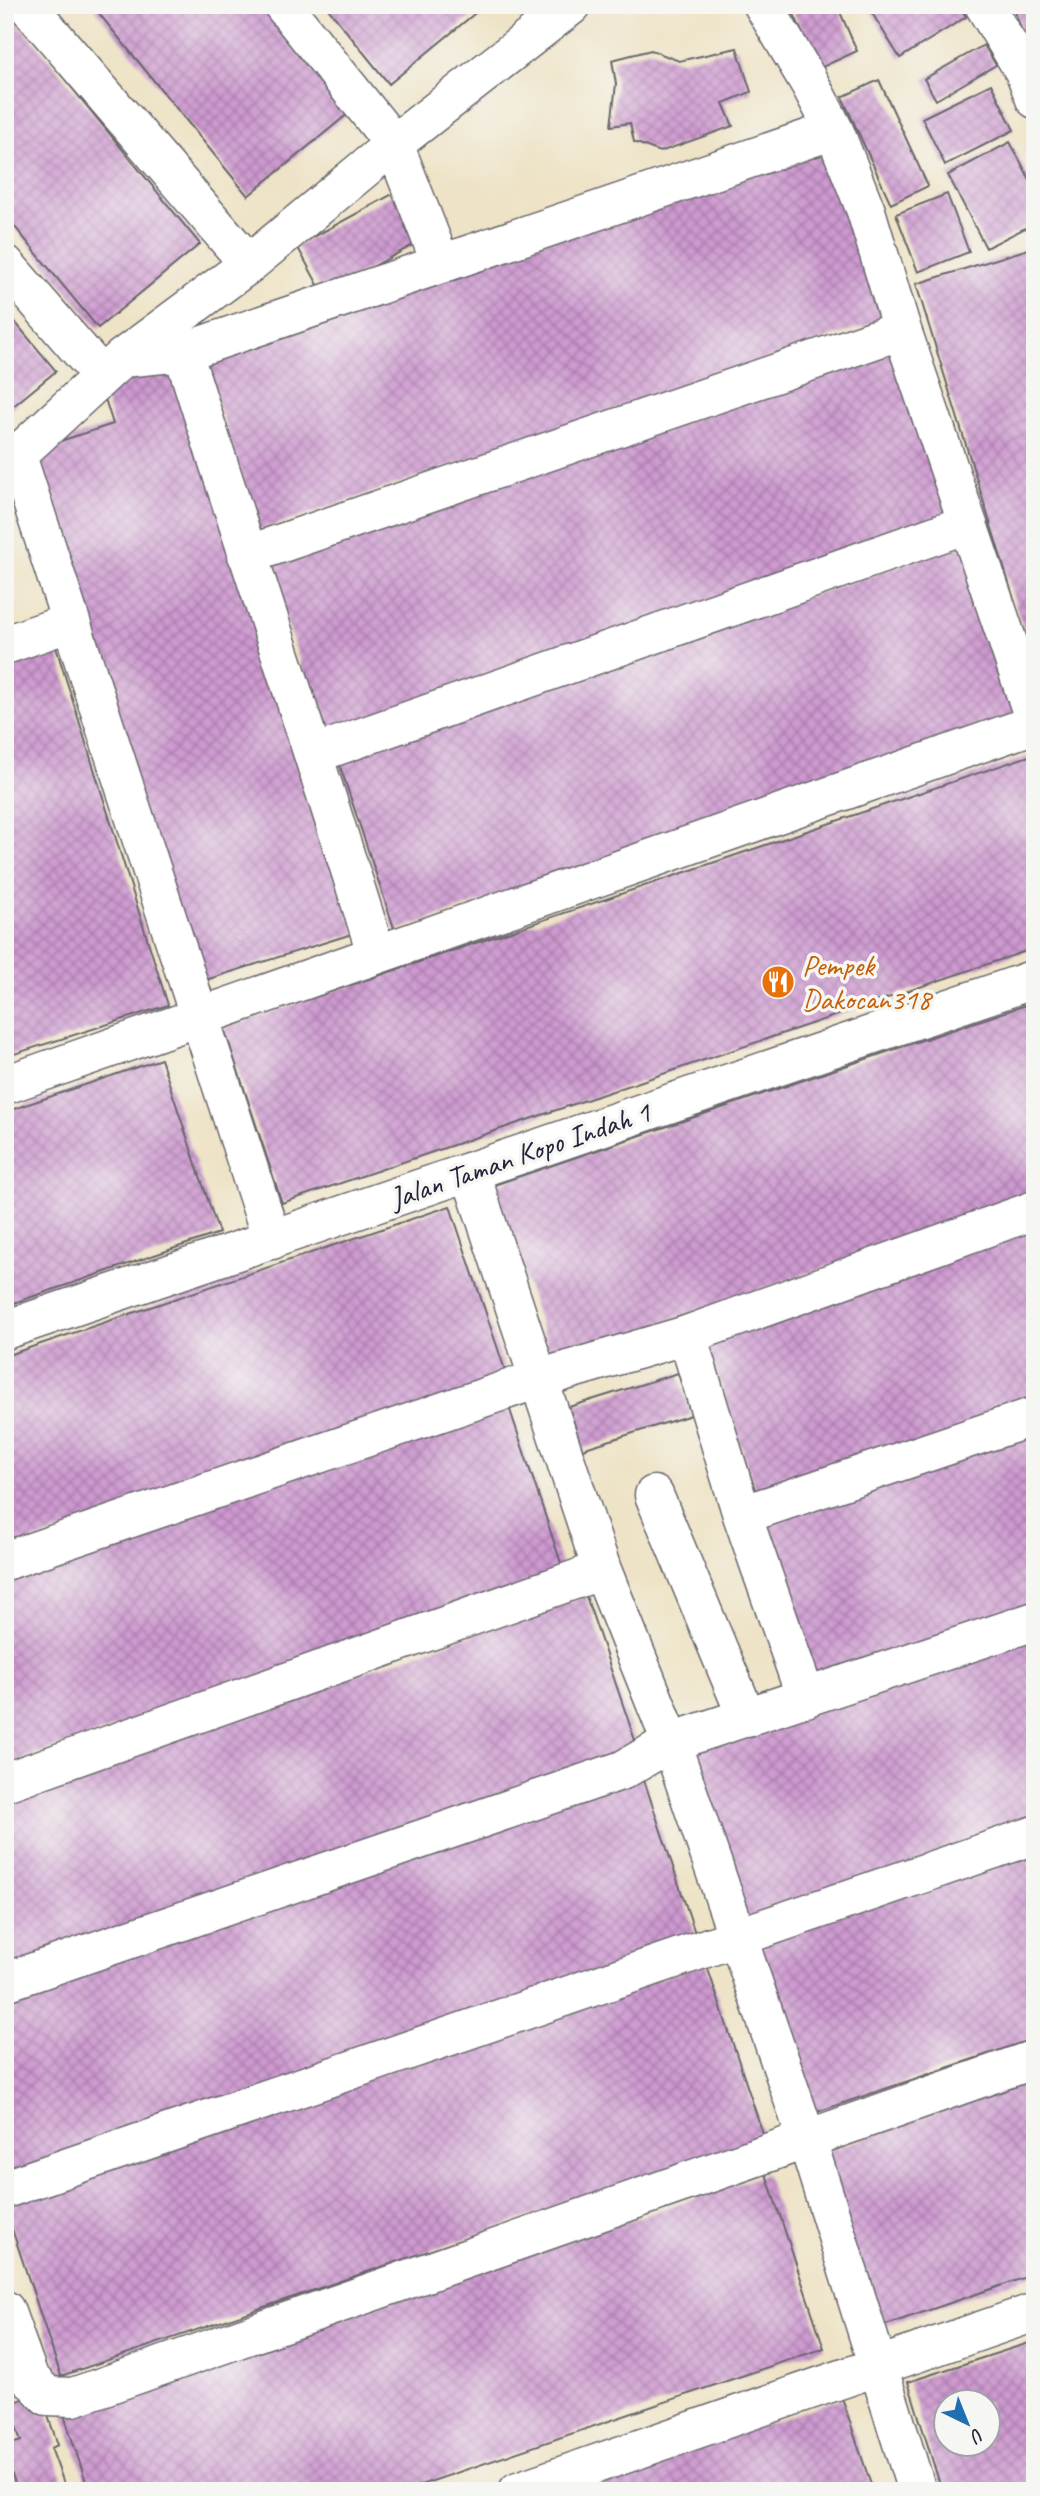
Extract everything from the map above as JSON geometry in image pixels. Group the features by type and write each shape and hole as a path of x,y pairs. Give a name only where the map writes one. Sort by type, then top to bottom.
{"street":[{"path":"27,5 248,264"},
{"path":"283,5 394,144 441,264"},
{"path":"5,1085 1035,723 902,330 866,211 834,130 763,5"},
{"path":"984,5 1032,80"},
{"path":"272,1240 71,622 11,461 111,367 248,264 549,12"},
{"path":"111,367 183,352 834,130"},
{"path":"5,264 111,367"},
{"path":"247,555 902,330"},
{"path":"183,352 376,953"},
{"path":"314,754 967,524"},
{"path":"5,645 71,622"},
{"name":"Jalan Taman Kopo Indah 1","path":"5,1330 1035,979"},
{"path":"470,1172 602,1570 671,1742 807,2140 917,2491"},
{"path":"5,1560 538,1379 687,1335 1035,1210"},
{"path":"687,1335 742,1515 806,1698"},
{"path":"742,1515 1035,1416"},
{"path":"654,1495 747,1717"},
{"path":"5,1782 602,1570"},
{"path":"5,1982 622,1770 671,1742 1035,1621"},
{"path":"5,2189 1035,1835"},
{"path":"5,2310 29,2377 47,2396 73,2397 1035,2059"},
{"path":"518,2491 1035,2312"}],"building":[{"path":"92,5 262,5 350,112 248,196"},
{"path":"325,5 485,5 389,84"},
{"path":"790,5 837,5 857,51 818,69"},
{"path":"867,5 959,5 966,17 900,58"},
{"path":"1013,5 1035,5 1035,44 1027,47"},
{"path":"5,6 200,244 98,328 5,215"},
{"path":"984,45 996,65 936,100 924,79"},
{"path":"737,48 751,92 723,103 733,126 660,152 634,142 630,123 611,126 616,84 612,60 651,50 679,61"},
{"path":"879,80 928,186 891,204 842,97"},
{"path":"991,84 1014,130 945,165 922,118"},
{"path":"1010,142 1035,189 1035,223 986,248 948,175"},
{"path":"827,145 885,319 260,530 202,356"},
{"path":"398,191 424,239 323,294 297,246"},
{"path":"947,194 969,252 918,272 896,214"},
{"path":"1035,247 1035,664 1034,664 916,284"},
{"path":"5,310 56,371 5,413"},
{"path":"896,350 954,525 325,737 267,563"},
{"path":"177,362 355,933 193,984 26,452 113,424 101,386"},
{"path":"966,543 1023,718 395,931 337,757"},
{"path":"54,641 168,1005 5,1057 5,657"},
{"path":"1029,756 1035,772 1035,948 282,1203 224,1028"},
{"path":"1035,1002 1035,1196 552,1360 494,1185"},
{"path":"161,1059 219,1233 5,1306 5,1112"},
{"path":"450,1206 508,1379 5,1550 5,1356"},
{"path":"1035,1221 1035,1406 758,1499 704,1334"},
{"path":"678,1373 691,1415 582,1449 569,1407"},
{"path":"507,1401 565,1575 5,1765 5,1571"},
{"path":"1035,1430 1035,1611 812,1686 758,1524"},
{"path":"586,1596 641,1758 5,1973 5,1794"},
{"path":"1035,1630 1035,1824 737,1925 679,1751"},
{"path":"641,1771 699,1945 5,2180 5,1986"},
{"path":"1035,1844 1035,2038 805,2116 747,1942"},
{"path":"706,1963 764,2137 61,2376 5,2208 5,2201"},
{"path":"1035,2080 1035,2274 877,2328 819,2153"},
{"path":"766,2174 824,2348 403,2491 89,2491 63,2412"},
{"path":"1035,2341 1035,2491 942,2491 908,2382"},
{"path":"40,2393 58,2445 51,2448 65,2486 53,2491 18,2491 5,2455 5,2446 21,2441 8,2404"},
{"path":"842,2398 873,2491 572,2491"}],"place":[{"name":"Pempek Dakocan318","path":"778,982"}]}
